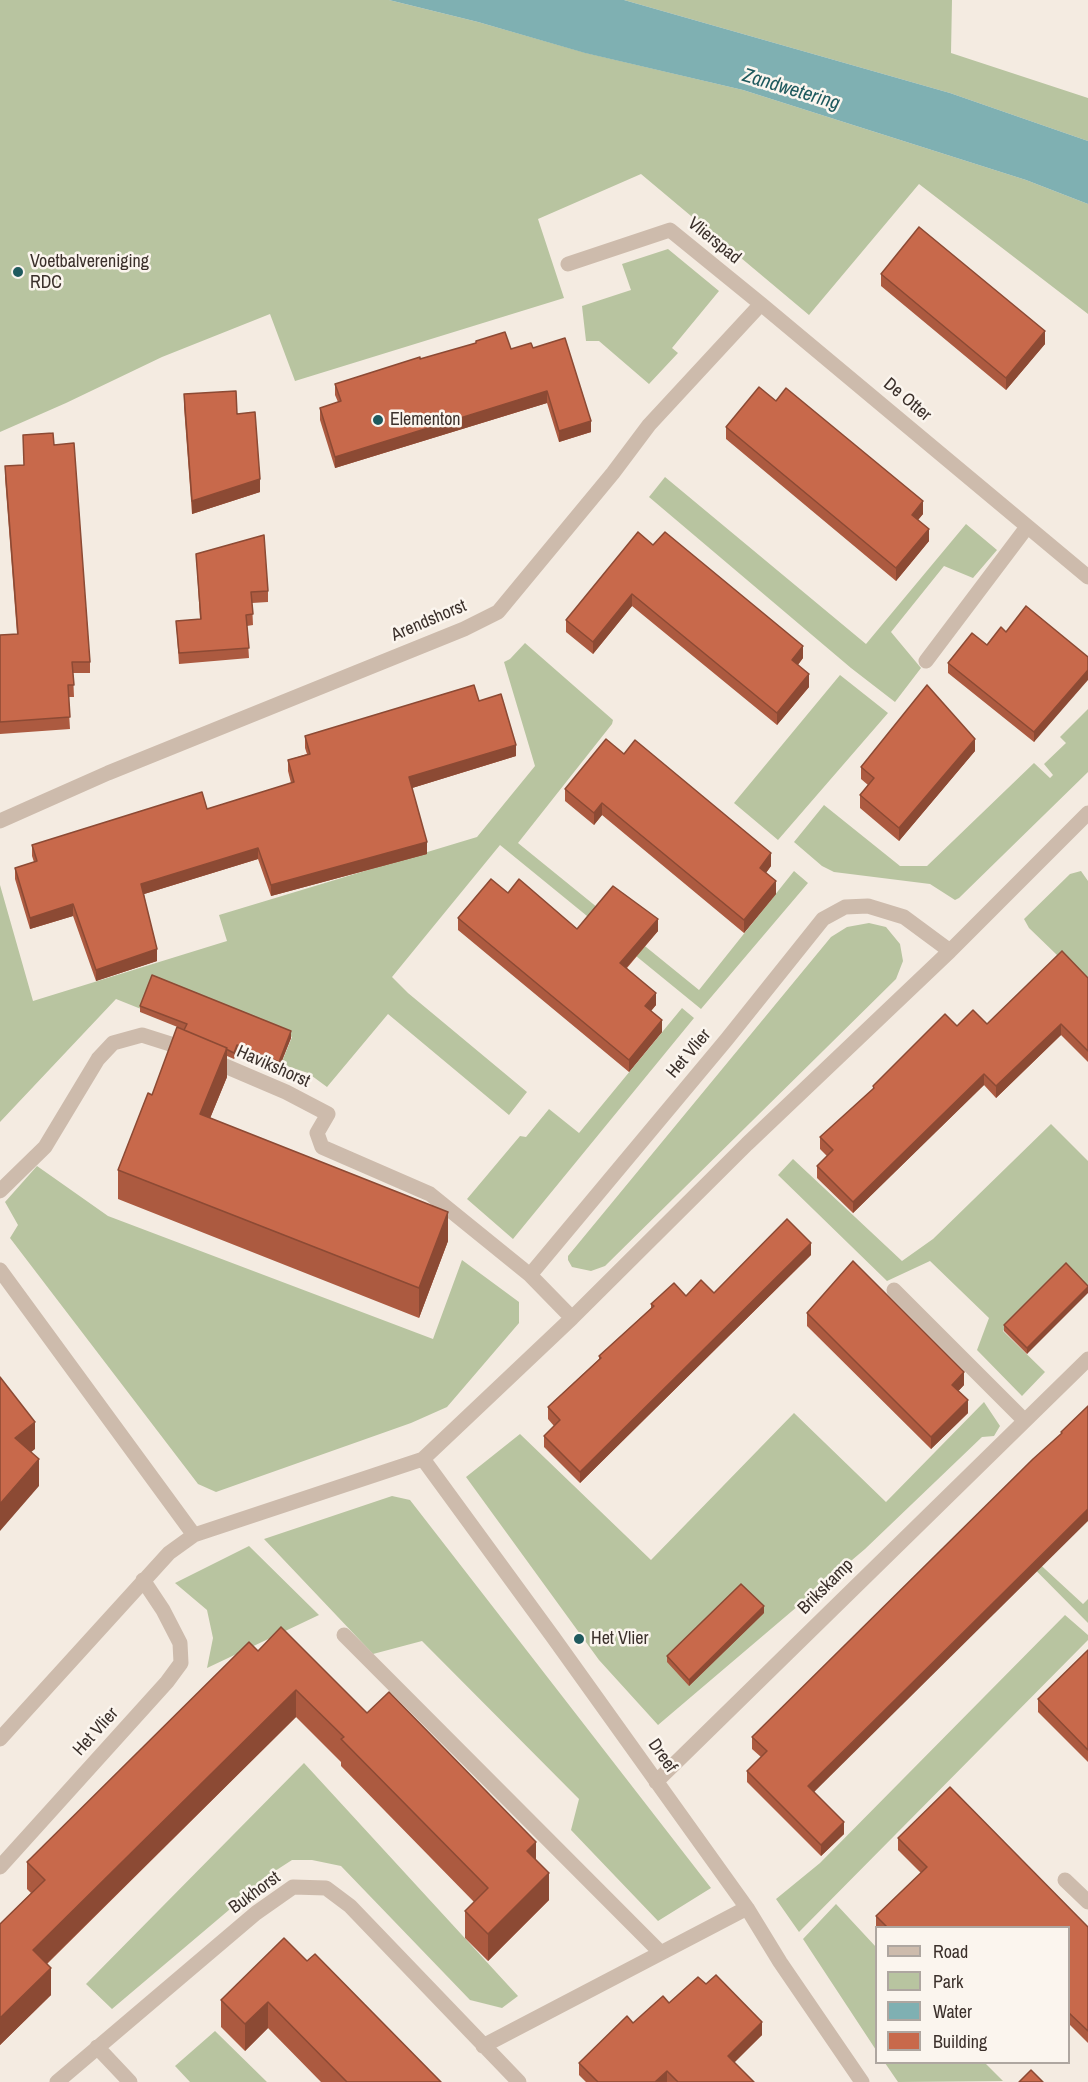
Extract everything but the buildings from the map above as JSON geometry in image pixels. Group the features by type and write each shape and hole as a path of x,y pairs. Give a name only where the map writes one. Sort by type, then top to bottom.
{"street":[{"name":"Vlierspad","path":"568,264 670,230 761,304"},
{"name":"De Otter","path":"761,304 1088,577"},
{"name":"Arendshorst","path":"0,820 108,773 464,629 498,612 613,473 648,425 761,304"},
{"path":"926,661 1028,527"},
{"path":"0,1739 143,1580 169,1553 194,1535 423,1459 572,1318 747,1144 1086,819"},
{"name":"Het Vlier","path":"530,1275 823,920 845,907 868,906 904,917 950,951"},
{"name":"Havikshorst","path":"0,1191 45,1147 98,1059 113,1043 142,1035 183,1048 286,1092 327,1114 317,1133 322,1147 430,1194 530,1275"},
{"path":"0,1270 194,1535"},
{"path":"530,1275 572,1318"},
{"path":"894,1290 1024,1420"},
{"name":"Brikskamp","path":"656,1782 1088,1359"},
{"name":"Dreef","path":"423,1459 747,1908 780,1962 862,2082"},
{"name":"Het Vlier","path":"0,1867 167,1682 181,1663 180,1643 164,1610 143,1580"},
{"path":"344,1635 662,1953"},
{"path":"1065,1880 1088,1902"},
{"name":"Bukhorst","path":"57,2082 256,1913 293,1887 326,1888 350,1906 519,2082"},
{"path":"483,2046 747,1908"},
{"path":"97,2047 130,2082"}],"green space":[{"path":"0,0 389,0 478,22 586,53 743,90 1026,180 1088,204 1088,314 919,184 809,315 641,174 538,219 564,298 295,381 270,314 162,357 0,432"},
{"path":"624,0 952,0 951,53 1088,98 1088,141 950,93"},
{"path":"668,249 719,291 672,348 678,353 649,384 599,341 586,341 582,306 631,290 622,264"},
{"path":"665,477 866,644 966,524 997,550 973,578 944,566 891,632 921,668 895,702 851,668 649,497"},
{"path":"525,643 613,720 518,843 699,990 794,871 808,883 701,1009 500,845 392,977 408,993 527,1092 509,1115 388,1014 327,1087 308,1073 281,1064 292,1037 152,980 141,1009 116,999 0,1122 0,885 33,1001 227,941 219,915 477,837 535,766 504,662 510,659"},
{"path":"840,675 888,713 778,840 734,803"},
{"path":"1088,709 1088,772 955,900 930,884 834,872 822,866 794,842 824,805 900,866 927,866 1034,763 1050,778 1053,775 1044,764 1066,743 1060,737"},
{"path":"1081,871 1088,881 1088,981 1086,983 1029,928 1024,919 1070,874"},
{"path":"869,923 886,927 900,944 903,961 896,979 605,1266 591,1271 572,1267 568,1256 831,937 847,927"},
{"path":"682,1008 694,1018 513,1239 467,1199 520,1136 526,1137 549,1109 579,1133"},
{"path":"1051,1124 1088,1161 1088,1292 1065,1269 1003,1331 1045,1372 1022,1396 977,1350 989,1318 930,1261 887,1281 778,1175 793,1159 902,1261 933,1239"},
{"path":"37,1166 108,1216 433,1339 462,1260 519,1302 519,1323 447,1407 411,1423 216,1492 198,1484 10,1238 18,1225 5,1202"},
{"path":"984,1402 1000,1426 994,1436 982,1437 865,1549 658,1725 599,1660 466,1477 520,1434 651,1560 794,1413 886,1502"},
{"path":"392,1496 410,1500 711,1888 658,1921 571,1830 579,1799 422,1641 373,1654 264,1539"},
{"path":"983,1512 1083,1604 1088,1599 1088,1623 980,1514"},
{"path":"249,1546 319,1615 207,1668 213,1638 207,1610 175,1583"},
{"path":"1065,1615 1088,1635 1088,1640 799,1932 776,1899 820,1863"},
{"path":"304,1763 518,1996 502,2008 470,2000 341,1866 312,1860 292,1860 275,1871 112,2009 86,1984"},
{"path":"836,1904 875,1946 875,2048 803,1939"},
{"path":"215,2031 267,2082 190,2082 175,2066"},
{"path":"886,2064 986,2064 1003,2081 898,2082"}],"water":[{"name":"Zandwetering","path":"389,0 624,0 950,93 1088,141 1088,204 1026,180 743,90 585,53 478,22"}],"place":[{"name":"Voetbalvereniging RDC","path":"18,272"},
{"name":"Elementon","path":"378,420"},
{"name":"Het Vlier","path":"579,1639"}]}
